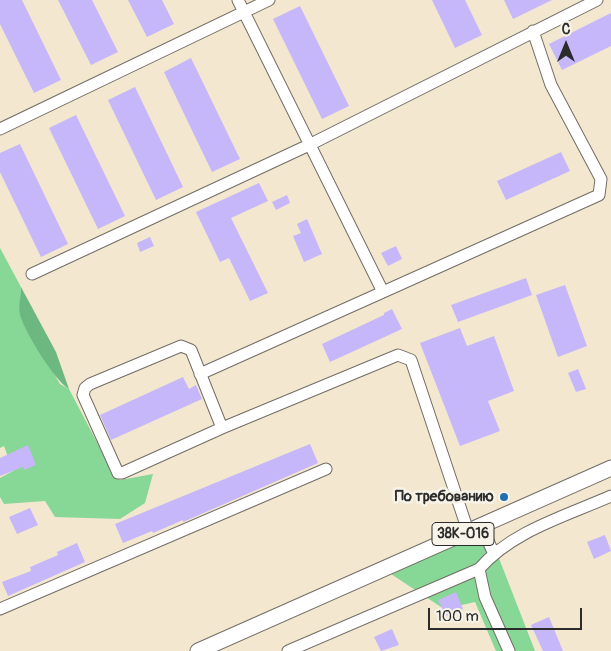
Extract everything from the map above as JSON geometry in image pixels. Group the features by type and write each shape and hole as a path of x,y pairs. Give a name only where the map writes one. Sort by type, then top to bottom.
{"main road":[{"name":"38К-016","path":"198,651 611,468"}],"street":[{"path":"238,0 383,292"},
{"path":"0,129 269,0"},
{"path":"32,274 310,145 597,0"},
{"path":"200,374 599,195 601,179 551,85 533,31"},
{"path":"222,428 191,350 181,346 90,384 85,388 83,395 118,472 128,472 222,428 398,355 405,356 411,360 474,528 493,552"},
{"path":"0,609 326,469"},
{"path":"288,651 479,569 493,552 518,537 611,496"},
{"path":"479,569 485,597 510,651"}],"green space":[{"path":"0,248 21,287 20,314 60,384 69,389 110,467 120,480 153,474 145,503 120,519 55,517 45,501 4,504 0,497 0,478 13,471 4,446 0,448"},
{"path":"21,287 56,352 69,389 48,366 23,323 19,312"},
{"path":"488,530 535,651 496,651 475,602 444,609 391,574"}],"building":[{"path":"0,0 22,0 61,80 34,93 0,24"},
{"path":"58,0 92,0 118,52 91,65"},
{"path":"128,0 162,0 174,24 147,37"},
{"path":"432,0 465,0 482,35 455,48"},
{"path":"504,0 552,0 513,19"},
{"path":"300,6 349,106 322,119 273,19"},
{"path":"611,13 611,46 562,70 549,44"},
{"path":"191,58 240,159 212,172 164,72"},
{"path":"135,87 183,187 156,200 108,100"},
{"path":"76,115 125,216 98,229 49,128"},
{"path":"20,144 68,244 41,257 0,172 0,153"},
{"path":"561,152 570,171 506,200 497,181"},
{"path":"259,183 268,201 231,218 268,293 250,301 229,258 220,262 196,212"},
{"path":"287,195 290,203 276,210 272,202"},
{"path":"307,219 322,254 304,262 293,236 301,233 297,224"},
{"path":"150,237 154,246 140,252 137,243"},
{"path":"396,246 402,259 388,266 381,253"},
{"path":"526,278 532,295 458,322 451,305"},
{"path":"565,285 587,346 558,357 536,295"},
{"path":"392,309 402,329 330,362 322,344 384,315 384,313"},
{"path":"460,328 467,346 494,336 514,391 488,401 500,431 460,446 420,343"},
{"path":"578,369 586,389 576,392 568,373"},
{"path":"183,377 189,389 196,385 202,399 111,440 100,415"},
{"path":"310,444 318,463 183,522 183,520 123,543 115,524"},
{"path":"28,445 36,465 24,470 23,467 0,476 0,458"},
{"path":"30,508 38,525 17,534 9,517"},
{"path":"605,535 611,551 594,559 587,542"},
{"path":"77,543 85,562 8,596 2,582 31,571 30,567 58,555 57,552"},
{"path":"456,592 463,609 446,616 438,600"},
{"path":"549,617 563,651 543,651 531,625"},
{"path":"392,629 399,645 381,651 374,637"}],"place":[{"name":"По требованию","path":"504,497"}]}
